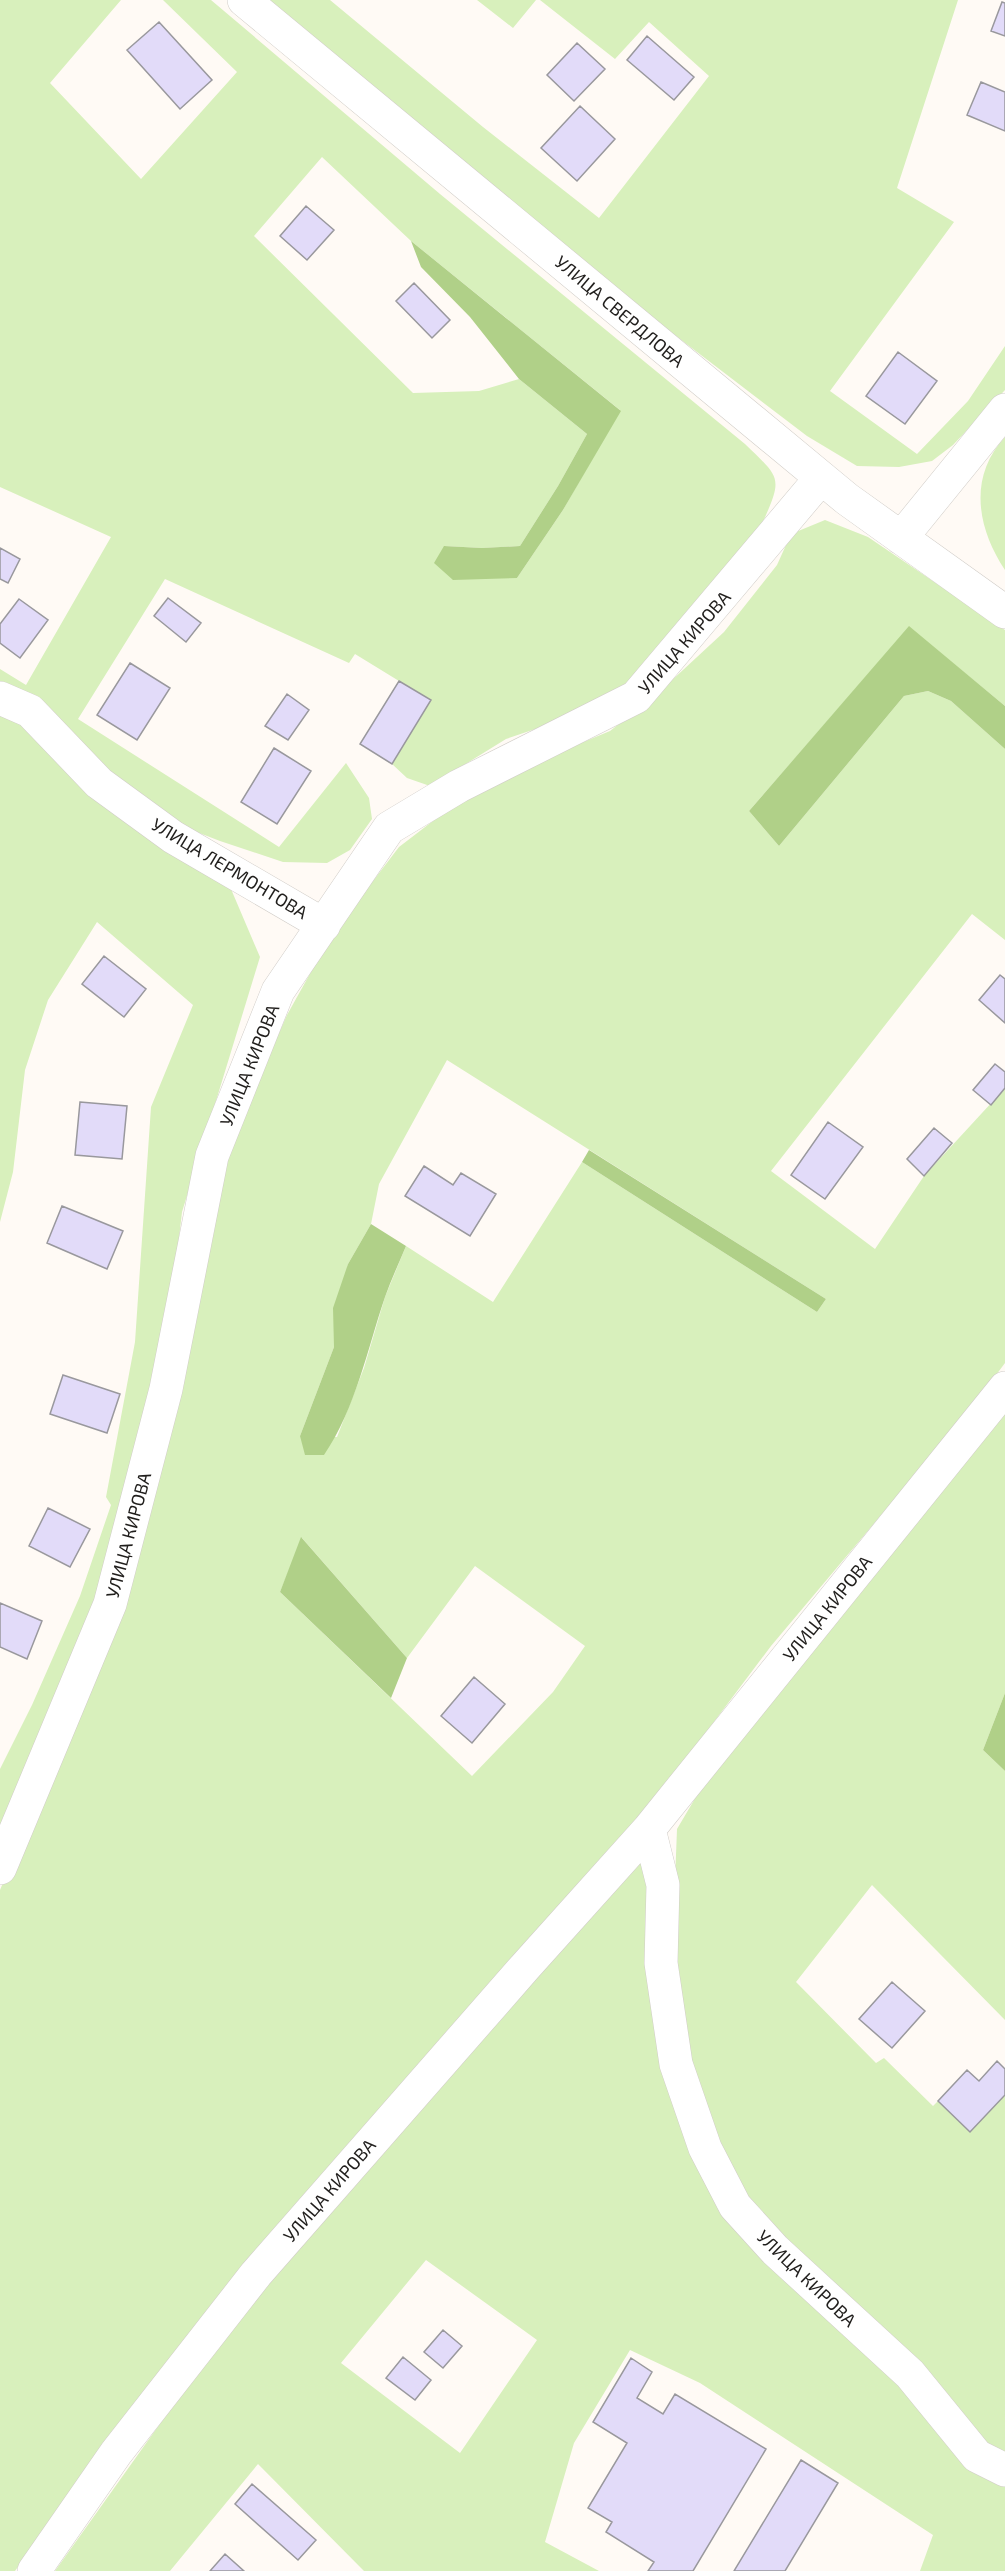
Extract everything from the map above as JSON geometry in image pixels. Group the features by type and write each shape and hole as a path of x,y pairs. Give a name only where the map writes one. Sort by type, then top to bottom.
{"street":[{"name":"УЛИЦА СВЕРДЛОВА","path":"244,0 821,478 1005,612"},
{"path":"901,538 1005,410"},
{"name":"УЛИЦА КИРОВА","path":"0,1868 110,1604 166,1389 212,1156 278,991 389,828 459,786 636,697 821,478"},
{"name":"УЛИЦА ЛЕРМОНТОВА","path":"0,699 30,711 99,783 173,837 324,925"},
{"name":"УЛИЦА КИРОВА","path":"34,2571 116,2454 256,2274 525,1967 650,1829 1005,1388"},
{"name":"УЛИЦА КИРОВА","path":"650,1829 663,1885 661,1963 676,2064 705,2148 735,2206 775,2250 910,2374 978,2456 1005,2470"}],"green space":[{"path":"0,0 121,0 50,83 141,179 237,72 163,0 211,0 440,194 745,444 772,472 775,480 773,497 762,524 618,694 550,724 506,739 430,786 407,778 392,764 430,700 355,654 349,663 165,579 78,719 279,847 346,763 369,798 372,819 350,850 327,863 283,862 176,824 0,687 0,669 26,685 111,537 0,487","holes":["322,157 411,241 620,410 563,510 517,578 444,546 482,548 520,546 558,486 587,434 519,379 479,391 413,393 254,236"]},
{"path":"263,0 330,0 483,127 599,218 709,76 649,22 615,59 540,0 958,0 897,188 954,222 830,391 917,454 968,401 1005,346 1005,390 953,445 932,461 899,467 857,466 807,436 663,326"},
{"path":"477,0 536,0 513,28"},
{"path":"411,241 621,411 563,510 517,578 453,580 434,563 444,546 482,548 520,546 558,486 587,434 519,379 470,317 421,267"},
{"path":"1005,437 1005,570 995,554 983,520 981,486 985,469 993,452"},
{"path":"825,520 868,537 1005,630 1005,706 909,627 749,811 779,846 904,696 928,691 951,701 1005,749 1005,940 972,914 771,1171 875,1249 924,1176 1005,1088 1005,1363 972,1407 771,1646 662,1791 109,2438 15,2571 0,2571 0,1890 55,1758 214,1213 234,1136 287,1015 331,936 399,847 480,785 610,731 656,695 724,632 777,565 791,534","holes":["447,1060 826,1299 817,1312 582,1162 493,1302 406,1246 385,1297 364,1368 337,1437 300,1436 334,1347 348,1264 371,1224 379,1184","302,1538 407,1658 475,1566 585,1646 553,1692 472,1776 280,1592"]},
{"path":"909,626 1005,706 1005,749 951,701 928,691 904,696 779,846 749,811"},
{"path":"0,704 228,882 260,957 182,1212 168,1334 101,1607 0,1831 0,1769 32,1705 80,1596 111,1505 106,1497 135,1342 151,1107 193,1005 97,922 48,1000 25,1070 13,1172 0,1222"},
{"path":"589,1150 826,1299 817,1312 582,1162"},
{"path":"371,1224 406,1246 385,1297 353,1398 335,1437 324,1455 305,1455 300,1436 334,1347 333,1308 348,1264"},
{"path":"1005,1408 1005,1693 983,1750 1005,1771 1005,2020 872,1885 796,1982 876,2063 884,2058 933,2106 938,2101 970,2131 1005,2095 1005,2460 981,2448 738,2194 685,2045 672,1959 677,1829 703,1785"},
{"path":"301,1537 407,1658 391,1698 280,1592"},
{"path":"1005,1693 1005,1771 983,1750"},
{"path":"648,1847 651,1909 723,2200 1005,2478 1005,2571 920,2571 933,2535 700,2383 630,2350 574,2443 545,2542 599,2571 364,2571 258,2464 170,2571 55,2571 209,2355 396,2134","holes":["426,2260 537,2340 460,2453 341,2363"]}],"building":[{"path":"1002,2 1005,3 1005,36 991,31"},
{"path":"159,22 212,80 180,109 127,50"},
{"path":"647,36 694,77 674,100 627,60"},
{"path":"577,43 605,69 574,101 547,75"},
{"path":"981,82 1005,92 1005,131 967,115"},
{"path":"580,106 615,139 577,181 541,148"},
{"path":"306,206 334,230 307,260 280,236"},
{"path":"414,283 450,320 432,338 396,301"},
{"path":"898,352 937,381 905,424 866,396"},
{"path":"0,548 20,559 8,583 0,579"},
{"path":"168,598 201,623 186,642 154,616"},
{"path":"19,599 48,620 20,658 0,643 0,624"},
{"path":"130,663 170,688 137,740 97,715"},
{"path":"399,681 431,700 392,764 360,744"},
{"path":"287,694 309,710 288,740 265,726"},
{"path":"274,748 311,771 277,824 241,802"},
{"path":"104,956 146,989 124,1017 82,984"},
{"path":"1000,975 1005,979 1005,1023 979,1000"},
{"path":"995,1064 1005,1072 1005,1088 991,1105 973,1090"},
{"path":"80,1102 127,1106 122,1159 75,1155"},
{"path":"828,1122 863,1147 825,1199 791,1175"},
{"path":"934,1128 952,1143 924,1176 907,1159"},
{"path":"424,1166 453,1185 461,1173 496,1194 470,1236 405,1196"},
{"path":"62,1206 123,1231 107,1269 47,1243"},
{"path":"63,1375 120,1394 107,1433 50,1414"},
{"path":"48,1508 90,1529 70,1567 29,1546"},
{"path":"0,1603 42,1621 27,1659 0,1647"},
{"path":"474,1677 505,1704 472,1743 441,1716"},
{"path":"892,1982 925,2011 892,2048 859,2019"},
{"path":"997,2061 1005,2069 1005,2095 970,2132 938,2101 967,2070 979,2081"},
{"path":"443,2330 462,2346 443,2368 424,2352"},
{"path":"403,2357 431,2380 415,2400 386,2378"},
{"path":"631,2358 652,2372 637,2398 663,2414 675,2394 766,2449 693,2571 648,2571 654,2562 606,2532 612,2522 588,2508 627,2443 593,2422"},
{"path":"801,2460 838,2483 785,2571 734,2571"},
{"path":"252,2484 316,2540 298,2560 235,2504"},
{"path":"225,2554 244,2571 210,2571"}]}
